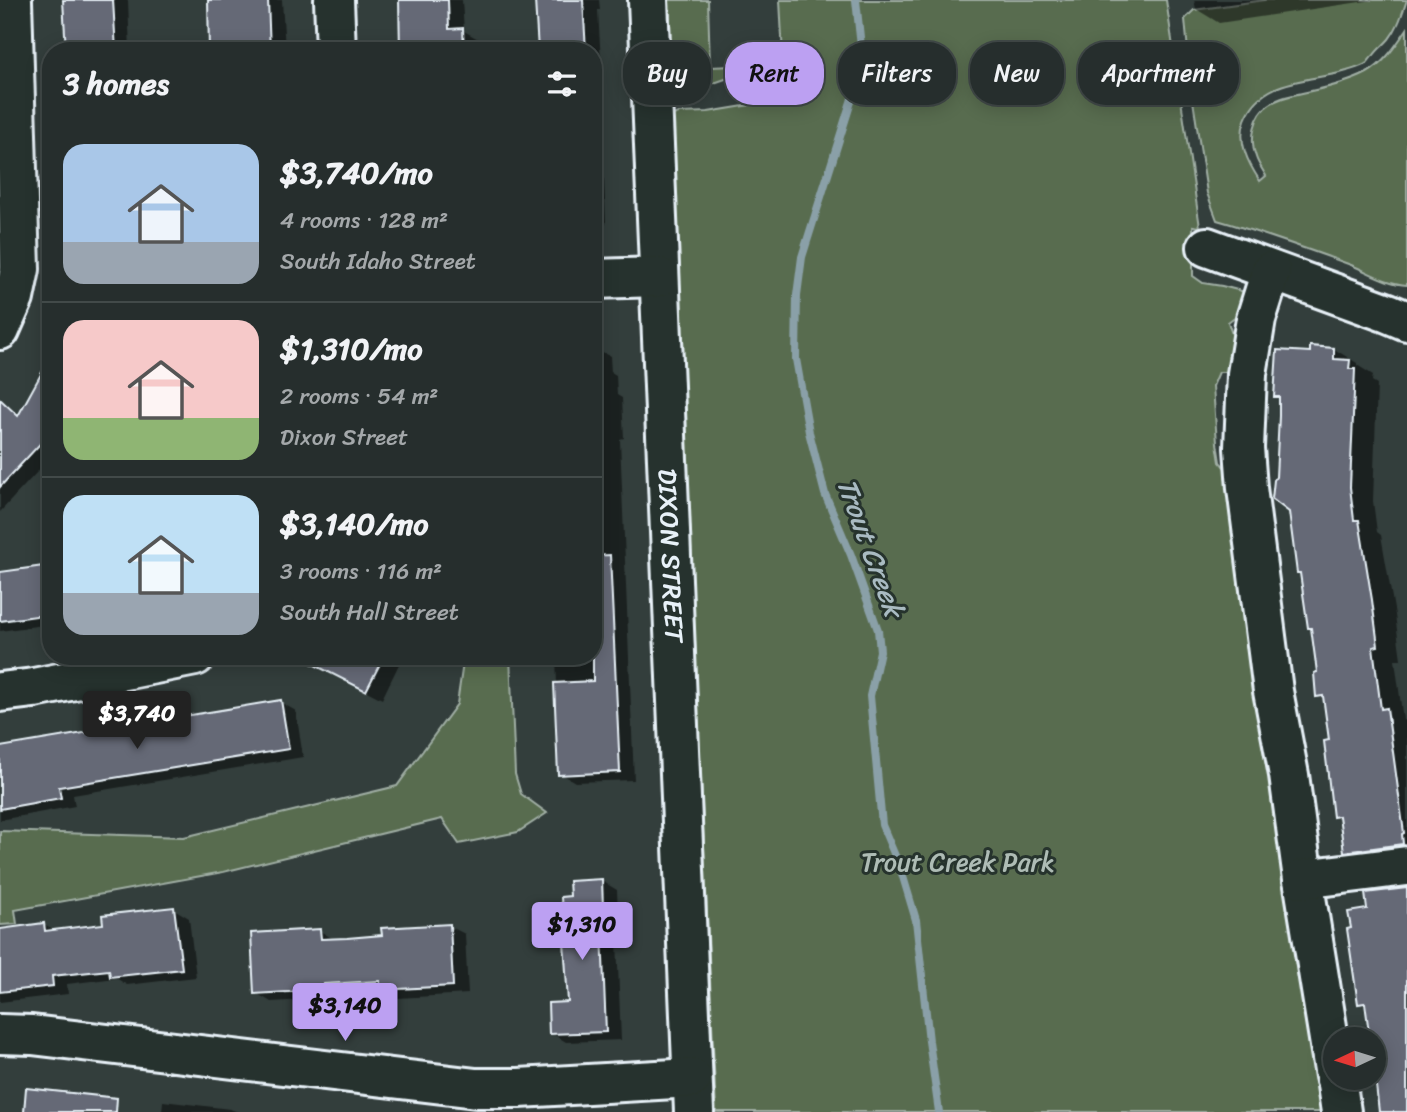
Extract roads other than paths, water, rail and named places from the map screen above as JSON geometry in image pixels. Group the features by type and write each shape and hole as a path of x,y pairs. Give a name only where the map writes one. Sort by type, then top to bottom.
{"street":[{"path":"0,330 14,298 20,269 12,0"},
{"path":"334,0 336,42"},
{"name":"DIXON STREET","path":"648,0 693,1095"},
{"path":"1207,247 1407,321"},
{"path":"1271,271 1256,318 1249,353 1244,406 1244,448 1273,691 1289,775 1327,1027"},
{"path":"602,279 659,277"},
{"path":"0,692 150,665"},
{"path":"1303,879 1407,866"},
{"path":"0,1034 32,1035 476,1088 693,1095"},
{"path":"1337,1090 1341,1112"}],"waterway":[{"name":"Trout Creek","path":"856,0 861,70 802,257 797,295 796,359 809,432 825,494 878,630 880,651 870,696 882,825 901,870 916,920 939,1112"}],"park label":[{"name":"Trout Creek Park","path":"958,862"}]}
